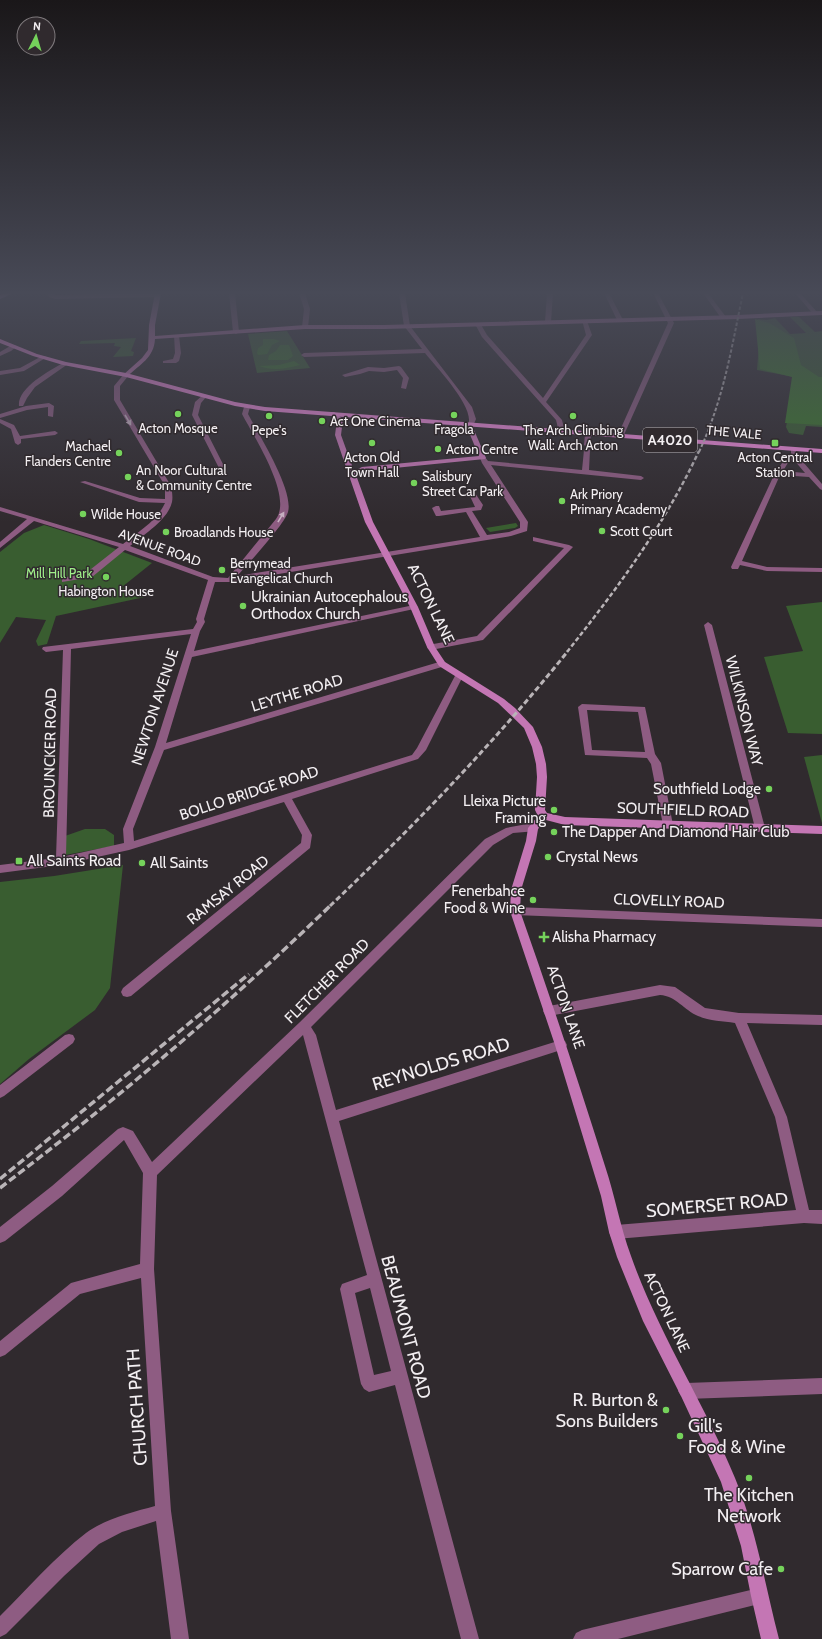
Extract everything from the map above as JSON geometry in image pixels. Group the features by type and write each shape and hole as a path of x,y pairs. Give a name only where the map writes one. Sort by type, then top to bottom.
{"main road":[{"name":"A4020","path":"95,369 126,375 248,407 620,437"},
{"path":"126,375 132,369"},
{"path":"332,413 340,419 338,435 370,522 387,554"},
{"path":"340,424 358,415"},
{"path":"349,465 353,468 362,469 484,460 471,430 471,425"},
{"name":"THE VALE","path":"620,437 794,453 822,451"},
{"path":"353,474 362,469"},
{"name":"ACTON LANE","path":"387,554 414,607 431,647 442,664 459,676 502,700 528,727 537,747 541,764 542,777 540,810 544,816"},
{"path":"533,828 544,816"},
{"name":"SOUTHFIELD ROAD","path":"544,816 565,821 822,830"},
{"name":"ACTON LANE","path":"533,828 531,841 516,890 515,911 561,1045 608,1196 616,1232 624,1257 648,1316 686,1391 728,1480 749,1546 759,1596 770,1639"}],"street":[{"path":"0,373 23,369"},
{"path":"21,405 24,396 30,388 56,369"},
{"path":"345,375 358,373 367,369"},
{"path":"376,369 388,369"},
{"path":"400,369 406,378 404,388"},
{"path":"441,369 466,401 473,415 473,422 471,425"},
{"path":"514,369 559,420 562,432"},
{"path":"543,402 566,369"},
{"path":"620,437 651,369"},
{"path":"65,580 89,575 160,517 169,501 168,486 117,400 115,393 116,386 126,375"},
{"path":"204,396 196,406 195,415 223,470"},
{"path":"0,416 42,405 51,406 52,416"},
{"path":"230,580 279,521 284,514 285,507 278,478 245,414 248,407"},
{"path":"0,422 10,424 14,429 18,441 55,433"},
{"path":"585,473 588,434"},
{"path":"822,488 794,453 778,473 737,565 767,569 822,570"},
{"path":"484,460 585,473 641,478"},
{"path":"484,460 524,522 524,529 519,532"},
{"path":"778,473 811,475"},
{"path":"83,482 139,500 169,501"},
{"path":"436,508 439,514 478,508 480,505 473,494"},
{"name":"AVENUE ROAD","path":"0,510 123,547 212,579 230,580 387,554"},
{"path":"468,510 485,538"},
{"path":"0,546 32,519"},
{"path":"519,532 528,536"},
{"name":"ACTON LANE","path":"387,554 519,532"},
{"path":"431,647 480,638 569,548 536,539"},
{"name":"NEWTON AVENUE","path":"129,846 128,829 160,747 196,631 201,622 200,619 212,579"},
{"path":"189,655 414,607"},
{"name":"WILKINSON WAY","path":"708,625 760,828"},
{"path":"46,649 196,631"},
{"name":"BROUNCKER ROAD","path":"61,861 67,646"},
{"name":"LEYTHE ROAD","path":"160,747 168,746 442,664"},
{"name":"BOLLO BRIDGE ROAD","path":"0,869 61,861 129,846 415,756 421,750 459,676"},
{"path":"650,755 588,753 582,707 642,709 650,755 656,763 668,825"},
{"name":"RAMSAY ROAD","path":"127,992 306,845 307,834 286,797"},
{"name":"FLETCHER ROAD","path":"150,1172 304,1026 489,842 504,832 515,828 533,828"},
{"name":"CLOVELLY ROAD","path":"515,911 822,923"},
{"path":"549,1011 666,990 700,1012 710,1015 739,1018 822,1020"},
{"path":"739,1018 781,1117 797,1180 804,1216"},
{"name":"BEAUMONT ROAD","path":"304,1026 310,1034 470,1639"},
{"path":"0,1092 69,1039"},
{"name":"REYNOLDS ROAD","path":"332,1117 561,1045"},
{"path":"0,1236 57,1191 123,1133 128,1135 150,1172"},
{"name":"CHURCH PATH","path":"150,1172 147,1269 163,1511 180,1639"},
{"name":"SOMERSET ROAD","path":"616,1232 804,1216 822,1217"},
{"path":"0,1350 76,1288 147,1269"},
{"path":"374,1280 348,1289 369,1384 400,1376"},
{"path":"686,1391 822,1386"},
{"path":"0,1628 58,1570 93,1538 119,1525 163,1511"},
{"path":"582,1639 759,1596"}],"green space":[{"path":"256,369 294,369 257,373"},
{"path":"762,369 808,369 819,377 822,377 822,425 785,423 792,377"},
{"path":"822,369 822,427 806,426 803,435 789,433 786,427 795,377 757,370"},
{"path":"516,523 518,526 515,528 490,532 486,528"},
{"name":"Mill Hill Park","path":"44,525 89,539 152,563 122,587 145,597 56,616 47,644 38,646 36,641 46,620 16,617 0,643 0,552 24,533"},
{"path":"822,602 822,734 788,733 764,657 803,651 786,606"},
{"path":"822,755 822,823 804,757"},
{"path":"85,829 105,829 114,835 114,846 65,855 65,836"},
{"path":"123,865 110,988 95,1010 29,1059 0,1084 0,882 54,876"}],"railway":[{"path":"699,452 715,412 727,369"},
{"path":"567,652 622,580 639,555 671,504 699,451"},
{"path":"330,906 423,814 483,751 568,651"},
{"path":"0,1188 125,1090 166,1055 238,992 331,905"},
{"path":"0,1179 249,974"}],"place":[{"name":"Acton Mosque","path":"178,414"},
{"name":"Fragola","path":"454,415"},
{"name":"Pepe's","path":"269,416"},
{"name":"The Arch Climbing Wall: Arch Acton","path":"573,416"},
{"name":"Act One Cinema","path":"322,421"},
{"name":"Acton Old Town Hall","path":"372,443"},
{"name":"Acton Central Station","path":"775,443"},
{"name":"Acton Centre","path":"438,449"},
{"name":"Machael Flanders Centre","path":"119,453"},
{"name":"An Noor Cultural & Community Centre","path":"128,477"},
{"name":"Salisbury Street Car Park","path":"414,483"},
{"name":"Ark Priory Primary Academy","path":"562,501"},
{"name":"Wilde House","path":"83,514"},
{"name":"Scott Court","path":"602,531"},
{"name":"Broadlands House","path":"166,532"},
{"name":"Berrymead Evangelical Church","path":"222,570"},
{"name":"Habington House","path":"106,577"},
{"name":"Ukrainian Autocephalous Orthodox Church","path":"243,606"},
{"name":"Southfield Lodge","path":"769,789"},
{"name":"Lleixa Picture Framing","path":"554,810"},
{"name":"The Dapper And Diamond Hair Club","path":"554,832"},
{"name":"Crystal News","path":"548,857"},
{"name":"All Saints Road","path":"19,861"},
{"name":"All Saints","path":"142,863"},
{"name":"Fenerbahce Food & Wine","path":"533,900"},
{"name":"Alisha Pharmacy","path":"544,937"},
{"name":"R. Burton & Sons Builders","path":"666,1410"},
{"name":"Gill's Food & Wine","path":"680,1436"},
{"name":"The Kitchen Network","path":"749,1478"},
{"name":"Sparrow Cafe","path":"781,1569"}]}
